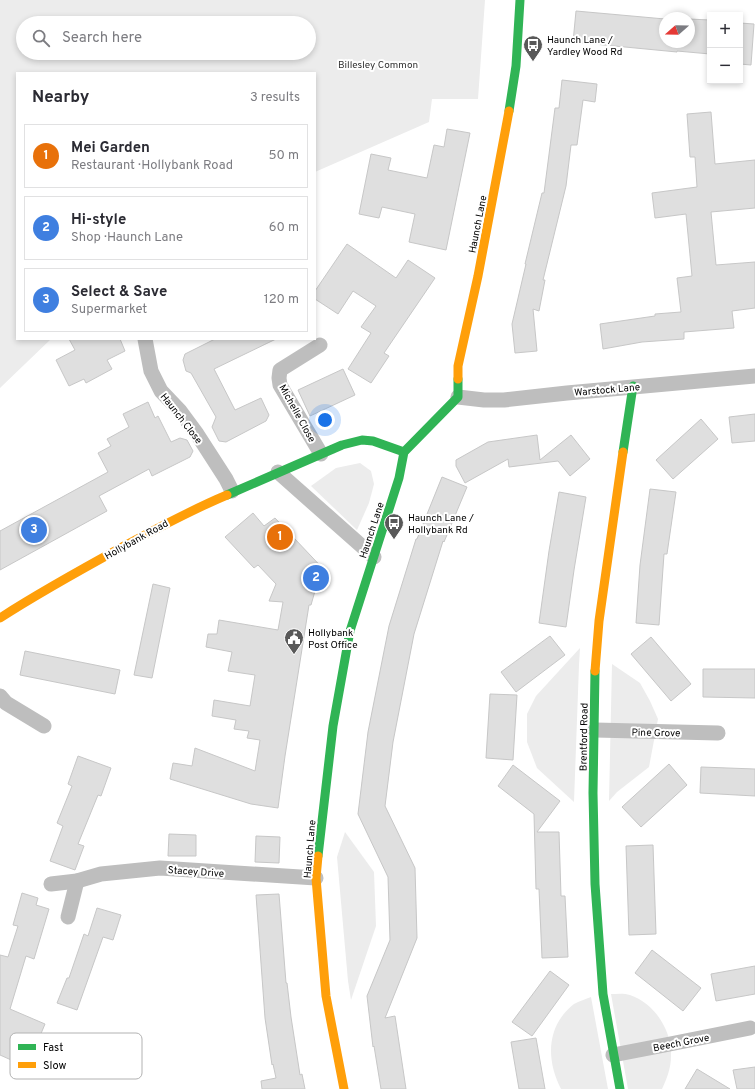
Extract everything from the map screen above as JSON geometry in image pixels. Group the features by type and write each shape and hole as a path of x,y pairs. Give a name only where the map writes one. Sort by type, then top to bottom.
{"street":[{"name":"Haunch Lane","path":"458,396 458,366 478,276 511,102 516,66 520,0"},
{"name":"Haunch Close","path":"145,340 151,371 161,391 180,411 197,434 232,491"},
{"name":"Michelle Close","path":"320,345 280,370 279,378 280,385 321,454"},
{"name":"Warstock Lane","path":"458,396 484,400 504,400 633,386 755,376"},
{"name":"Brentford Road","path":"620,1089 603,994 595,884 593,793 595,672 599,621 633,386"},
{"path":"404,452 458,396"},
{"name":"Hollybank Road","path":"0,618 43,591 170,520 232,491 342,445 362,440 373,441 404,452"},
{"name":"Haunch Lane","path":"344,1089 326,996 316,878 334,718 350,631 398,478 404,452"},
{"path":"278,472 374,557"},
{"path":"0,696 6,703 44,726"},
{"name":"Pine Grove","path":"595,730 718,733"},
{"name":"Stacey Drive","path":"50,884 77,881 101,874 160,868 316,878"},
{"path":"68,917 77,881"},
{"name":"Beech Grove","path":"613,1054 750,1028"}],"green space":[{"name":"Billesley Common","path":"0,0 485,0 478,99 432,99 429,122 316,172 316,72 16,72 16,340 50,340 0,388"},
{"path":"360,463 371,471 374,484 369,503 357,530 311,486 336,468"},
{"path":"580,648 574,802 537,768 527,742 527,714 536,696"},
{"path":"612,664 640,683 658,719 649,767 617,792 609,801"},
{"path":"345,832 374,872 376,926 351,1000 337,857"},
{"path":"611,994 628,994 639,999 654,1011 665,1027 671,1046 671,1060 662,1089 628,1089"},
{"path":"591,997 608,1089 561,1089 556,1078 551,1055 551,1044 554,1033 558,1022 574,1004"}],"building":[{"path":"576,11 659,18 659,48 695,48 695,19 707,20 707,54 573,42"},
{"path":"743,23 754,24 751,65 743,64"},
{"path":"562,80 597,84 595,102 583,100 577,145 571,145 566,186 543,280 545,280 539,311 533,309 537,351 515,353 512,324 542,193 544,193 555,108 559,108"},
{"path":"711,112 715,164 755,160 755,208 711,212 716,265 755,262 755,308 732,311 734,328 684,332 684,339 642,342 603,349 600,324 655,316 655,314 681,312 677,278 692,276 686,214 655,218 652,193 697,187 695,157 690,157 687,114"},
{"path":"447,129 470,133 446,250 409,242 415,214 382,207 379,218 359,214 371,154 391,158 388,170 427,178 434,145 444,147"},
{"path":"347,244 396,278 408,260 435,278 384,353 389,356 371,383 348,369 371,333 361,327 376,306 353,291 338,314 316,300 316,290"},
{"path":"70,340 120,340 125,351 107,360 112,369 86,383 84,379 69,386 56,360 75,350"},
{"path":"213,340 274,340 214,369 235,410 261,398 269,415 266,421 226,442 219,441 212,427 216,417 191,373 186,371 183,360 185,354"},
{"path":"343,369 355,395 310,416 298,390"},
{"path":"148,402 155,418 158,416 171,442 180,438 187,440 193,451 190,457 152,476 149,469 99,496 107,511 0,570 0,531 108,472 98,453 111,446 107,439 129,427 123,414"},
{"path":"755,414 755,441 732,443 729,417"},
{"path":"701,419 718,439 673,479 656,460"},
{"path":"537,435 540,460 571,435 590,459 570,476 558,461 509,467 508,459 465,483 456,466 456,460 488,442"},
{"path":"442,477 467,487 444,542 443,541 414,634 393,742 385,806 415,868 417,938 385,1018 395,1016 406,1089 381,1089 374,1046 373,1047 367,996 390,940 388,877 358,814 368,732 389,626 416,539"},
{"path":"650,489 676,492 667,554 664,554 659,625 636,623 640,565"},
{"path":"559,492 586,497 566,627 539,623"},
{"path":"253,513 264,526 275,518 330,576 315,591 311,605 309,605 278,808 251,804 170,779 173,763 192,766 195,748 255,771 260,740 247,738 249,731 234,729 236,720 212,716 214,700 250,706 255,675 228,671 232,652 206,647 208,634 217,634 219,620 278,630 283,602 269,601 276,584 258,565 254,568 225,537"},
{"path":"153,584 170,588 152,678 134,675"},
{"path":"550,636 565,655 516,692 501,672"},
{"path":"651,637 691,684 671,701 631,654"},
{"path":"25,651 120,670 115,694 20,675"},
{"path":"703,669 755,669 755,698 703,697"},
{"path":"490,694 517,695 513,760 486,758"},
{"path":"78,756 111,768 101,796 98,795 78,844 84,846 75,870 50,861 63,826 57,823 72,786 68,784"},
{"path":"669,764 687,785 641,827 622,807"},
{"path":"513,765 560,801 537,832 559,832 561,896 565,896 568,957 542,958 539,889 536,889 534,814 498,786"},
{"path":"701,767 755,769 755,796 700,793"},
{"path":"169,834 196,835 196,856 168,856"},
{"path":"256,836 280,837 279,863 255,862"},
{"path":"653,845 656,934 629,935 626,846"},
{"path":"22,893 38,898 36,905 49,909 34,959 26,956 10,1009 45,1024 41,1033 10,1033 10,1059 0,1055 0,955 8,957 18,926 13,925"},
{"path":"279,894 286,983 300,1075 302,1074 305,1089 262,1089 261,1081 276,1078 273,1064 272,1065 265,1018 256,895"},
{"path":"97,908 121,915 113,940 103,937 77,1010 57,1003 67,978 69,978 84,934 88,936"},
{"path":"652,950 701,988 683,1011 635,973"},
{"path":"755,966 755,994 716,1001 711,974"},
{"path":"550,971 569,985 532,1036 512,1022"},
{"path":"536,1038 545,1089 519,1089 511,1042"},
{"path":"755,1067 755,1089 737,1089 733,1070"},
{"path":"697,1069 730,1089 685,1089"}],"traffic: fast":[{"path":"509,111 516,66 520,0"},
{"path":"318,856 333,726 350,631 399,478 404,452 458,397 458,379"},
{"path":"623,452 633,386"},
{"path":"227,495 342,445 362,440 373,441 404,452"},
{"path":"595,671 593,793 595,884 603,994 620,1089"}],"traffic: slow":[{"path":"458,379 458,366 478,276 509,111"},
{"path":"595,671 599,621 623,452"},
{"path":"0,618 124,546 227,495"},
{"path":"318,856 316,878 326,996 344,1089"}],"place":[{"name":"Haunch Lane / Yardley Wood Rd","path":"533,62"},
{"name":"Select & Save","path":"34,530"},
{"name":"Mei Garden","path":"280,537"},
{"name":"Haunch Lane / Hollybank Rd","path":"394,540"},
{"name":"Hi-style","path":"316,578"},
{"name":"Hollybank Post Office","path":"294,655"}]}
